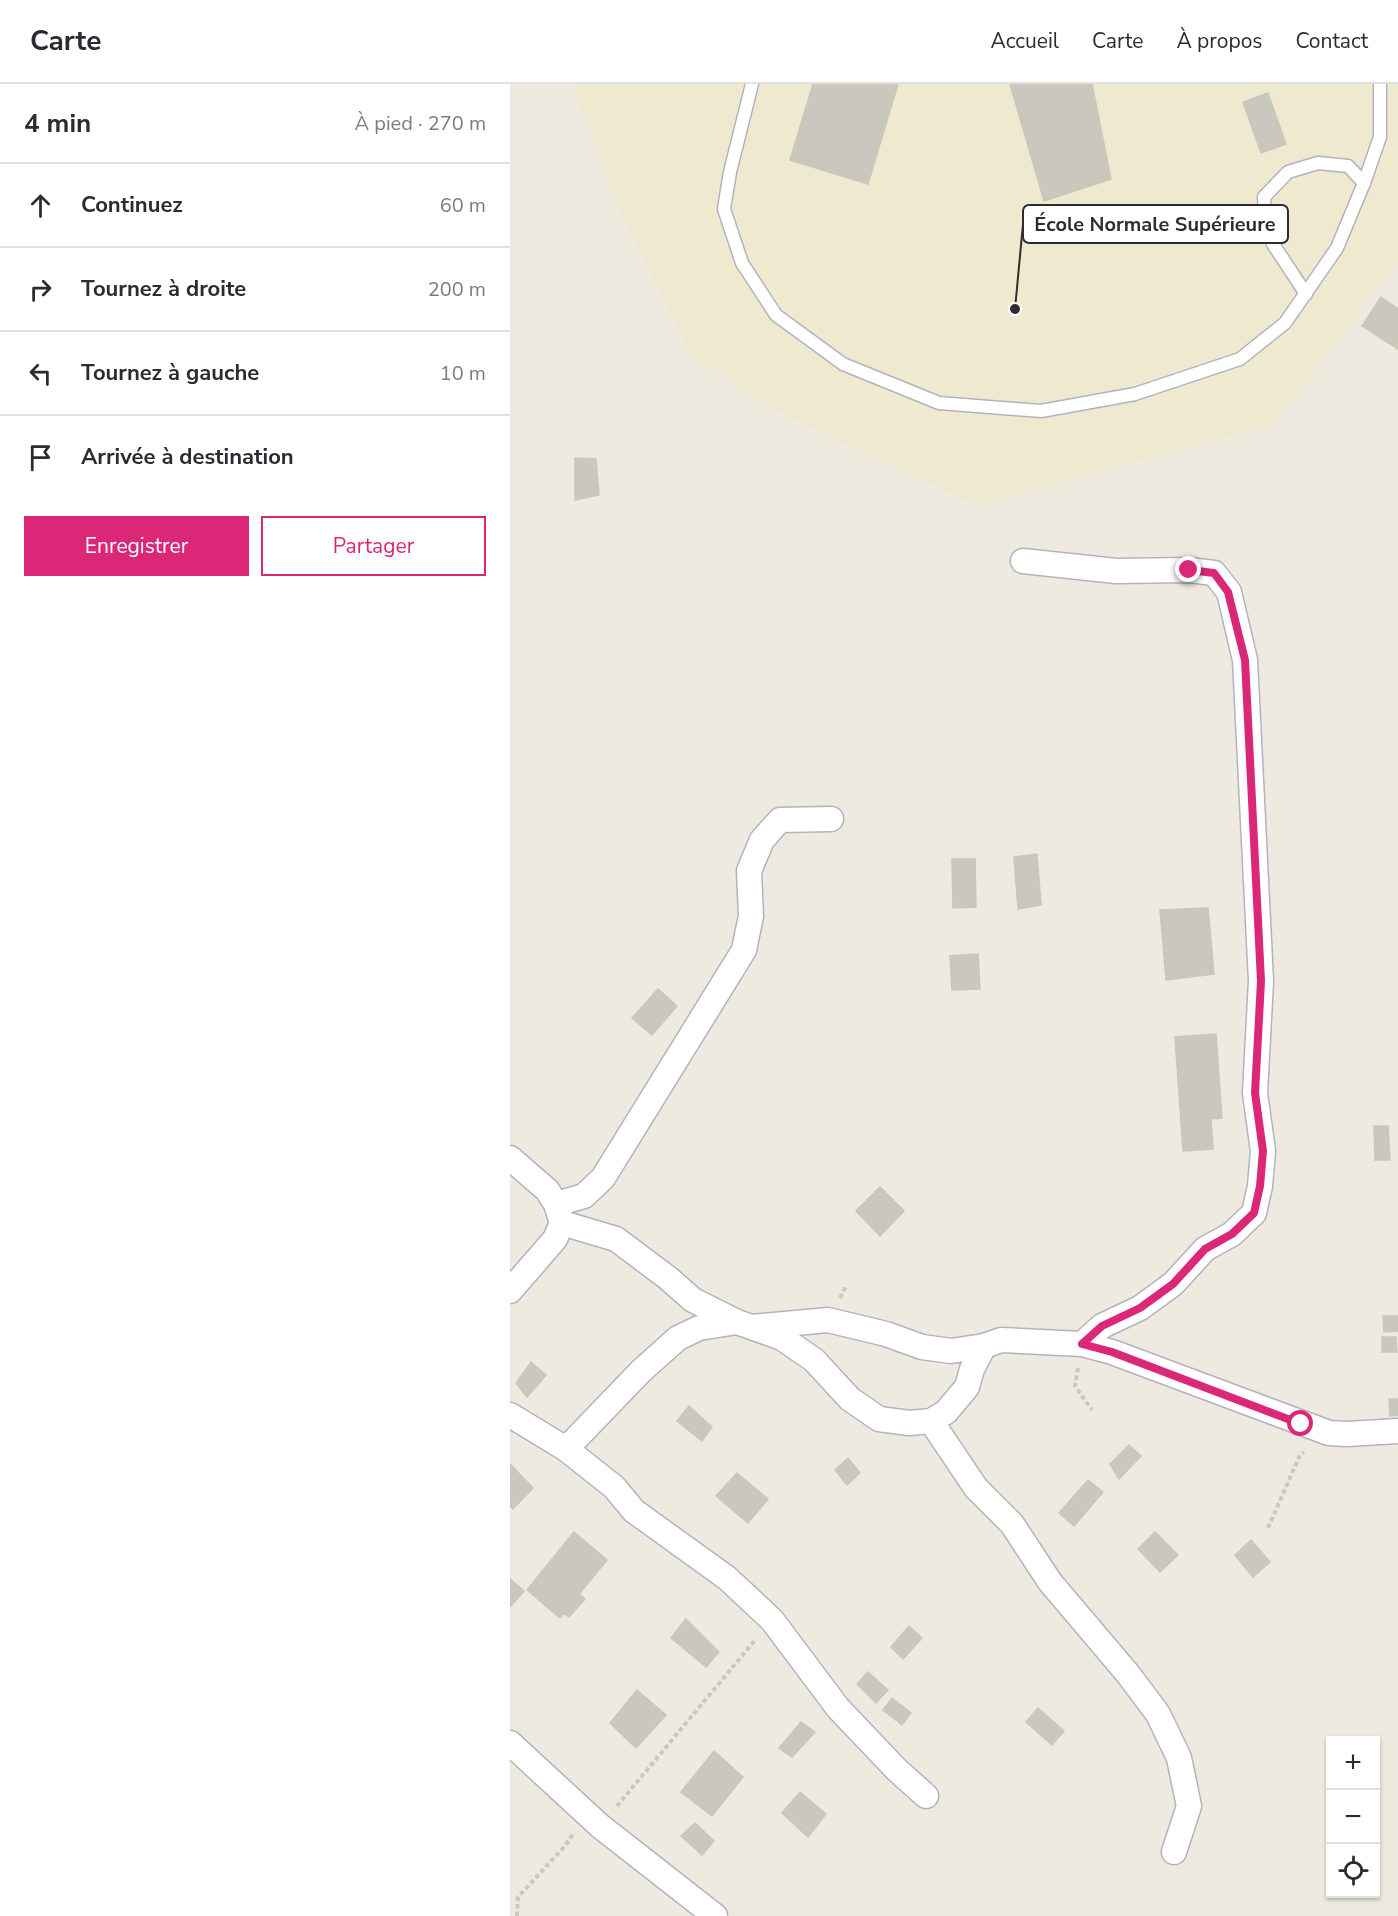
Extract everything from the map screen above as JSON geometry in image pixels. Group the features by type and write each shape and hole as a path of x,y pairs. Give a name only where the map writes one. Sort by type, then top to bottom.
{"street":[{"path":"1023,561 1116,571 1189,570 1214,573 1228,592 1245,660 1261,981 1255,1093 1263,1151 1260,1186 1254,1213 1232,1234 1205,1249 1173,1284 1140,1308 1102,1326 1082,1344"},
{"path":"559,1213 584,1196 603,1178 744,950 752,916 749,871 762,840 780,820 831,819"},
{"path":"510,1158 547,1190 559,1213 555,1239 510,1291"},
{"path":"559,1213 616,1239 693,1300 745,1325 782,1338 814,1360 850,1399 879,1419 909,1423 931,1421 946,1412 967,1387 972,1369 984,1346"},
{"path":"566,1449 641,1371 678,1338 699,1328 828,1320 886,1334 922,1347 951,1351 984,1346 1001,1340 1082,1344 1112,1352 1270,1413 1329,1433 1398,1431"},
{"path":"510,1415 566,1449 614,1487 634,1510 727,1578 772,1620 838,1708 897,1770 926,1796"},
{"path":"931,1421 976,1488 1012,1524 1050,1582 1128,1674 1158,1714 1179,1758 1189,1806 1174,1852"},
{"path":"510,1743 593,1819 715,1916"}],"lane":[{"path":"752,84 730,172 724,209 742,262 776,315 843,363 939,403 1041,411 1135,394 1240,359 1285,323 1337,248 1365,183 1380,137 1380,84"},
{"path":"1306,294 1273,244 1265,221 1264,197 1288,172 1318,163 1348,166 1365,183"}],"path":[{"path":"1082,1344 1075,1386 1092,1410"},
{"path":"1268,1528 1300,1455 1329,1433"},
{"path":"516,1916 518,1897 593,1819 772,1620"}],"shaded area":[{"path":"572,84 1398,84 1398,263 1273,425 977,506 776,411 690,355 621,213"}],"building":[{"path":"813,84 898,84 868,184 790,160"},
{"path":"1010,84 1092,84 1111,179 1044,201"},
{"path":"1268,93 1286,144 1261,153 1243,102"},
{"path":"1381,297 1398,309 1398,349 1362,326"},
{"path":"575,458 596,459 599,495 575,500"},
{"path":"1037,854 1041,905 1018,909 1014,857"},
{"path":"952,859 975,859 976,907 953,908"},
{"path":"1208,908 1214,974 1166,980 1160,910"},
{"path":"978,954 980,989 952,990 950,956"},
{"path":"658,989 677,1006 652,1035 632,1018"},
{"path":"1216,1034 1222,1118 1211,1119 1213,1149 1183,1151 1175,1037"},
{"path":"1374,1126 1388,1126 1390,1160 1375,1160"},
{"path":"880,1187 904,1211 880,1236 856,1211"},
{"path":"1383,1316 1398,1316 1398,1331 1384,1332"},
{"path":"1382,1337 1396,1337 1397,1352 1382,1352"},
{"path":"531,1362 546,1375 527,1397 516,1383"},
{"path":"1389,1399 1398,1399 1398,1415 1390,1416"},
{"path":"689,1406 712,1427 702,1441 677,1421"},
{"path":"1129,1445 1141,1456 1119,1479 1110,1464"},
{"path":"848,1458 860,1473 847,1485 835,1470"},
{"path":"511,1465 533,1488 513,1509 510,1506"},
{"path":"737,1473 768,1499 748,1523 716,1496"},
{"path":"1088,1480 1103,1492 1074,1526 1059,1513"},
{"path":"574,1532 607,1560 579,1594 585,1599 569,1617 564,1613 560,1618 527,1590"},
{"path":"1155,1532 1178,1555 1160,1572 1138,1549"},
{"path":"1251,1540 1270,1562 1253,1577 1235,1555"},
{"path":"510,1579 524,1591 510,1607"},
{"path":"686,1619 719,1652 706,1667 671,1638"},
{"path":"909,1626 922,1638 903,1659 891,1647"},
{"path":"868,1672 888,1690 876,1703 857,1684"},
{"path":"637,1690 666,1715 636,1748 610,1723"},
{"path":"892,1698 911,1713 902,1725 883,1710"},
{"path":"1038,1708 1064,1731 1052,1745 1026,1722"},
{"path":"801,1722 815,1732 792,1757 779,1748"},
{"path":"714,1751 743,1777 712,1816 681,1792"},
{"path":"800,1792 826,1814 808,1837 782,1813"},
{"path":"695,1823 714,1841 702,1855 681,1836"}],"place":[{"name":"École Normale Supérieure","path":"1015,309"}],"route":[{"path":"1189,570 1214,573 1228,592 1245,660 1261,981 1255,1093 1263,1151 1260,1186 1254,1213 1232,1234 1205,1249 1173,1284 1140,1308 1102,1326 1082,1344 1112,1352 1301,1424"}]}
